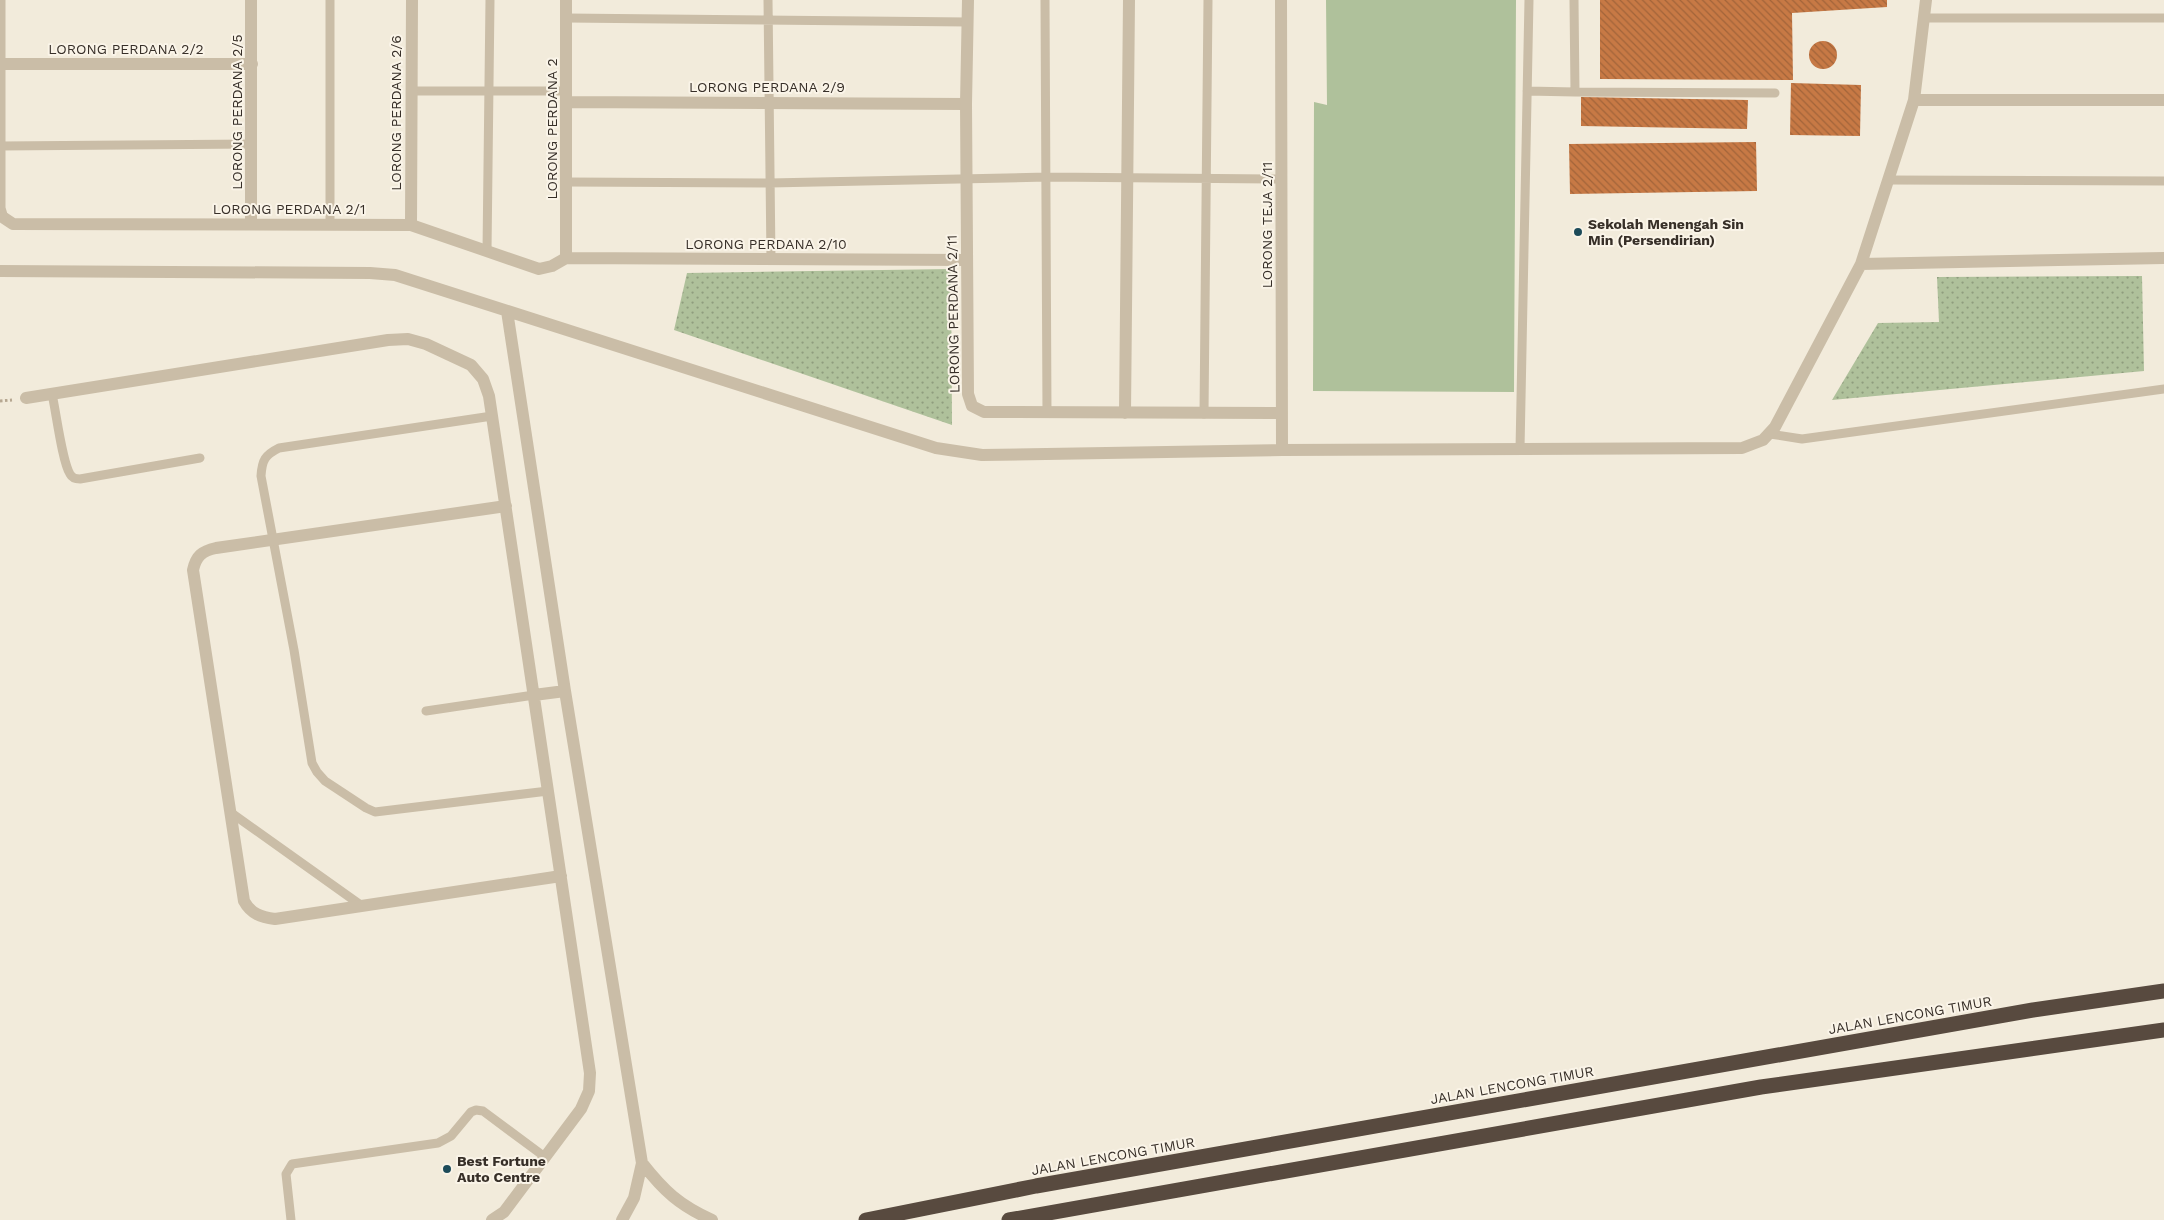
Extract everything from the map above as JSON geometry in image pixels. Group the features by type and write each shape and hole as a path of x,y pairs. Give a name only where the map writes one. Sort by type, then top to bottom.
{"highway":[{"name":"JALAN LENCONG TIMUR","path":"866,1220 1036,1186 1945,1025 2164,991"},
{"path":"1008,1220 1761,1087 2164,1030"}],"street":[{"name":"LORONG PERDANA 2/5","path":"251,0 252,224"},
{"name":"LORONG PERDANA 2/6","path":"411,225 412,0"},
{"name":"LORONG PERDANA 2","path":"566,0 566,258"},
{"name":"LORONG PERDANA 2/11","path":"968,0 966,260 968,394 972,406 984,412 1282,413"},
{"path":"1125,413 1129,0"},
{"name":"LORONG TEJA 2/11","path":"1281,0 1282,450"},
{"path":"0,271 370,273 395,275 936,448 982,455 1282,450 1742,448 1754,445 1770,434 1861,264 1914,100 1926,0"},
{"name":"LORONG PERDANA 2/2","path":"1,64 252,64"},
{"name":"LORONG PERDANA 2/9","path":"567,96 770,102 966,104"},
{"path":"1914,100 2164,100"},
{"name":"LORONG PERDANA 2/1","path":"4,218 13,224 411,225 539,269 552,266 566,258"},
{"name":"LORONG PERDANA 2/10","path":"566,258 966,260"},
{"path":"1861,264 2164,258"},
{"path":"507,311 565,691 642,1163 634,1198 622,1220"},
{"path":"26,398 378,342 408,339 426,344 470,365 483,379 489,396 506,506 590,1073 589,1091 580,1109 504,1212 492,1220"},
{"path":"506,506 207,550 200,554 195,561 193,570 244,901 248,908 256,914 275,919 560,876"},
{"path":"534,695 565,691"},
{"path":"642,1163 663,1190 694,1212 712,1220"}],"lane":[{"path":"1,0 1,208 4,218"},
{"path":"330,0 330,224"},
{"path":"487,251 490,0"},
{"path":"768,0 771,258"},
{"path":"1045,0 1047,413"},
{"path":"1204,414 1208,0"},
{"path":"1520,449 1529,0"},
{"path":"1574,0 1575,92"},
{"path":"567,18 968,22"},
{"path":"1924,18 2164,18"},
{"path":"1527,90 1775,93"},
{"path":"411,91 567,96"},
{"path":"1,146 252,144"},
{"path":"567,182 770,183 1047,177 1282,180"},
{"path":"1888,180 2164,181"},
{"path":"1770,434 1802,439 2164,389"},
{"path":"52,394 66,462 70,475 74,478 80,479 200,458"},
{"path":"492,416 279,448 263,459 261,476 294,650 310,750 317,772 326,781 375,812 548,791"},
{"path":"426,711 534,695"},
{"path":"230,812 362,906"},
{"path":"290,1220 286,1174 292,1164 438,1143 448,1139 471,1112 476,1110 483,1111 545,1157"}],"green space":[{"path":"1326,0 1516,0 1514,392 1313,391 1314,102 1327,105"},
{"path":"951,269 952,425 674,330 687,273"},
{"path":"2142,276 2144,371 1832,400 1878,323 1939,322 1937,277"}],"building":[{"path":"1600,0 1887,0 1887,7 1792,13 1793,80 1600,79"},
{"path":"1823,41 1833,45 1837,55 1833,65 1823,69 1813,65 1809,55 1813,45"},
{"path":"1791,83 1861,85 1860,136 1790,135"},
{"path":"1581,97 1748,100 1747,129 1581,126"},
{"path":"1756,142 1757,191 1570,194 1569,144"}],"place":[{"name":"Sekolah Menengah Sin Min (Persendirian)","path":"1578,232"},
{"name":"Best Fortune Auto Centre","path":"447,1169"}]}
